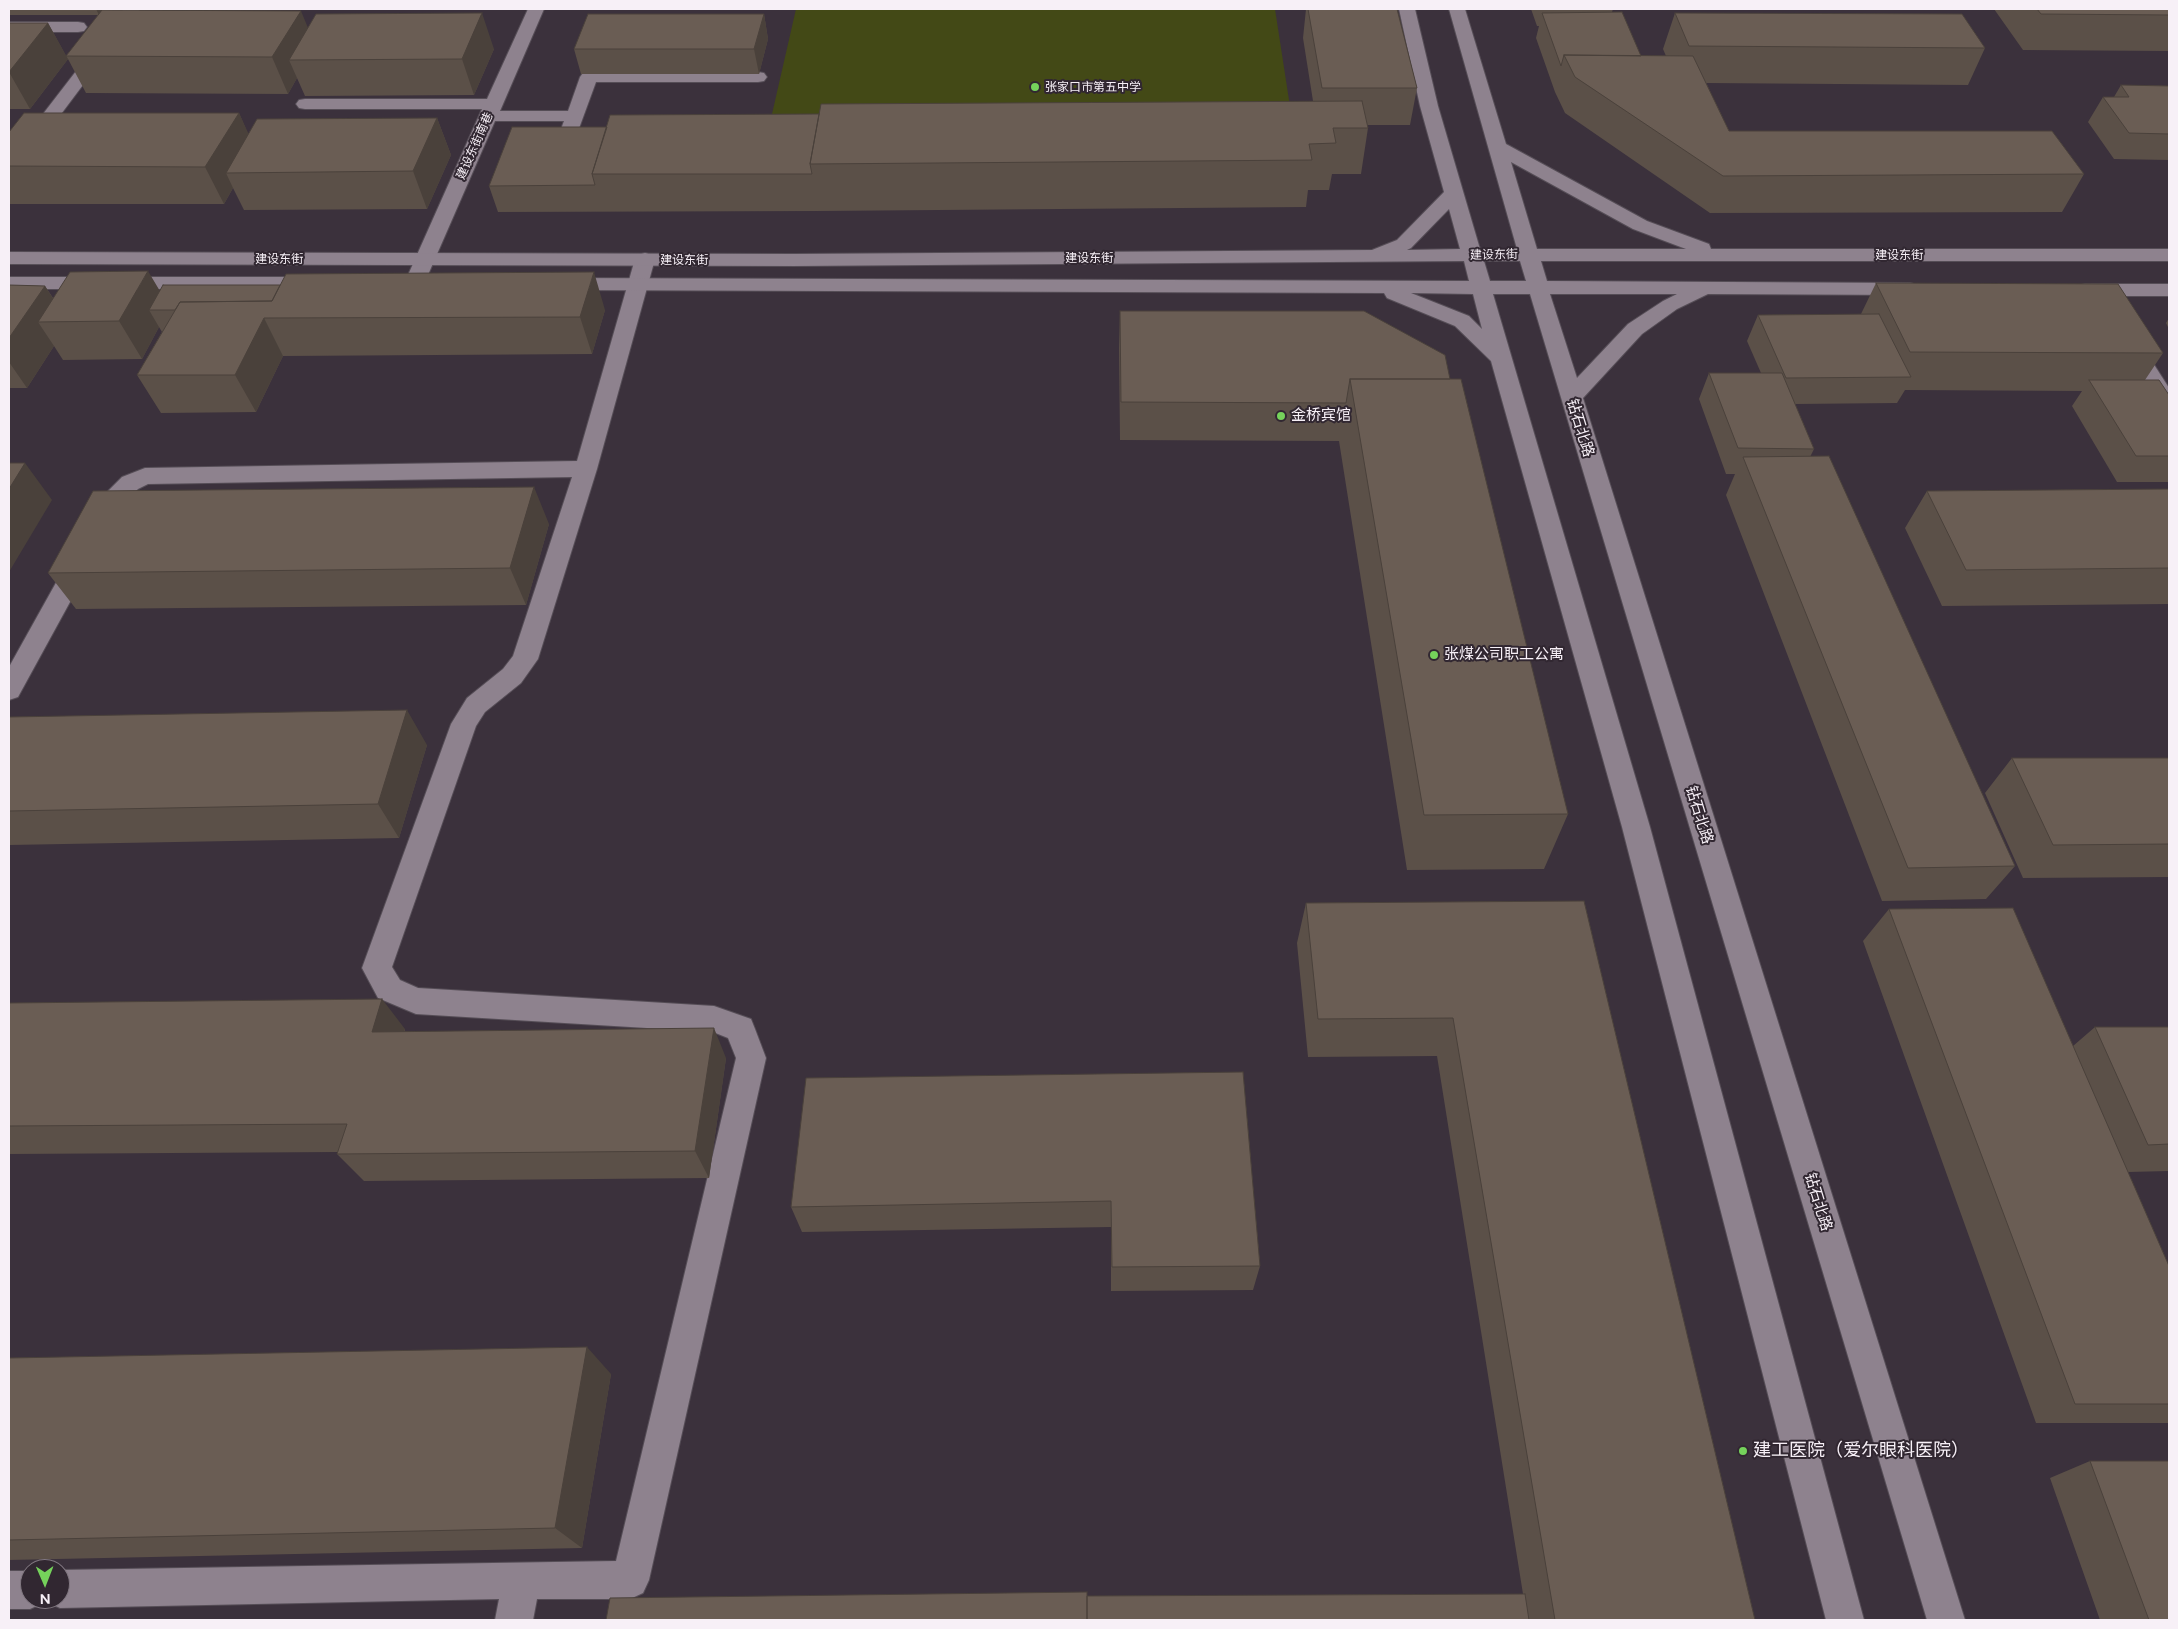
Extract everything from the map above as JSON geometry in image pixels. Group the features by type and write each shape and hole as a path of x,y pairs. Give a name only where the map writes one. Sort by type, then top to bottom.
{"main road":[{"path":"9,170 132,9"},
{"name":"建设东街南巷","path":"414,284 536,9"},
{"path":"1407,9 1429,106 1483,288 1636,827 1845,1620"},
{"name":"钻石北路","path":"1457,9 1571,398 1946,1620"},
{"path":"9,27 78,27"},
{"path":"592,148 564,148 589,77 758,77"},
{"path":"305,104 491,110 575,116"},
{"path":"1496,146 1640,225 1719,255"},
{"path":"1373,256 1404,244 1454,192"},
{"name":"建设东街","path":"9,258 645,260 1529,255 2169,255"},
{"path":"70,1589 522,1580 630,1580 751,1058 740,1029 714,1019 416,1001 389,989 377,968 464,724 476,705 512,676 525,659 586,468 645,260"},
{"name":"建设东街","path":"9,283 335,284"},
{"name":"建设东街","path":"540,284 1926,289"},
{"path":"1379,288 1462,321 1503,360"},
{"path":"1571,398 1635,329 1670,305 1707,288"},
{"path":"2064,290 2105,306 2169,290"},
{"path":"2105,306 2169,404"},
{"path":"9,690 116,497 130,483 145,476 586,468"},
{"path":"514,1620 522,1580"}],"green space":[{"name":"张家口市第五中学","path":"796,9 1275,9 1291,113 772,114"}],"building":[{"path":"1308,9 1397,9 1417,88 1322,88"},
{"path":"2037,9 2169,9 2169,15 2041,14"},
{"path":"102,10 301,11 272,57 66,56"},
{"path":"1622,12 1641,56 1564,55 1561,66 1542,13"},
{"path":"482,13 462,59 289,60 316,14"},
{"path":"1675,13 1962,14 1985,48 1689,46"},
{"path":"588,14 764,14 754,49 574,49"},
{"path":"9,23 48,23 9,72"},
{"path":"1564,55 1693,56 1729,131 2052,131 2084,174 1723,176 1575,77"},
{"path":"2121,85 2169,86 2169,134 2129,133 2103,97 2129,97"},
{"path":"1362,101 1368,128 1333,128 1336,143 1309,144 1312,160 810,164 821,104"},
{"path":"24,113 239,113 205,167 9,166 9,132"},
{"path":"819,114 810,164 812,174 592,174 610,115"},
{"path":"437,118 413,171 226,173 257,119"},
{"path":"512,127 607,127 592,174 595,185 489,186"},
{"path":"148,271 119,321 38,322 70,272"},
{"path":"594,272 580,317 264,318 235,375 137,375 180,302 272,301 286,274"},
{"path":"1876,283 2118,284 2163,353 1910,352"},
{"path":"9,285 45,286 9,338"},
{"path":"163,285 280,285 272,301 180,302 175,310 149,310"},
{"path":"1120,311 1364,311 1445,355 1450,379 1350,379 1346,403 1121,402"},
{"path":"1879,314 1911,377 1786,378 1758,315"},
{"path":"1709,373 1782,373 1814,449 1738,448"},
{"name":"张煤公司职工公寓","path":"1350,379 1461,379 1568,814 1424,815"},
{"path":"2089,380 2159,380 2169,395 2169,456 2136,456"},
{"path":"1829,456 2015,866 1908,868 1743,457"},
{"path":"9,463 25,463 9,489"},
{"path":"534,487 510,568 48,573 93,491"},
{"path":"2169,489 2169,568 1966,570 1927,491"},
{"path":"407,710 378,804 9,811 9,717"},
{"path":"2012,758 2169,758 2169,844 2053,845"},
{"path":"1584,901 1755,1620 1555,1620 1453,1018 1318,1019 1306,903"},
{"path":"2013,908 2169,1266 2169,1404 2075,1404 1889,909"},
{"path":"382,999 372,1032 714,1028 695,1151 337,1154 347,1124 9,1126 9,1003"},
{"path":"2095,1027 2169,1027 2169,1144 2148,1145"},
{"path":"1243,1072 1260,1266 1112,1267 1111,1201 791,1207 806,1078"},
{"path":"587,1347 555,1528 9,1540 9,1358"},
{"path":"2090,1461 2169,1461 2169,1620 2149,1620"},
{"path":"1087,1592 1087,1620 606,1620 610,1598"},
{"path":"1525,1594 1529,1620 1087,1620 1087,1596"}],"place":[{"name":"张家口市第五中学","path":"1035,87"},
{"name":"金桥宾馆","path":"1281,416"},
{"name":"张煤公司职工公寓","path":"1434,655"},
{"name":"建工医院（爱尔眼科医院）","path":"1743,1451"}]}
